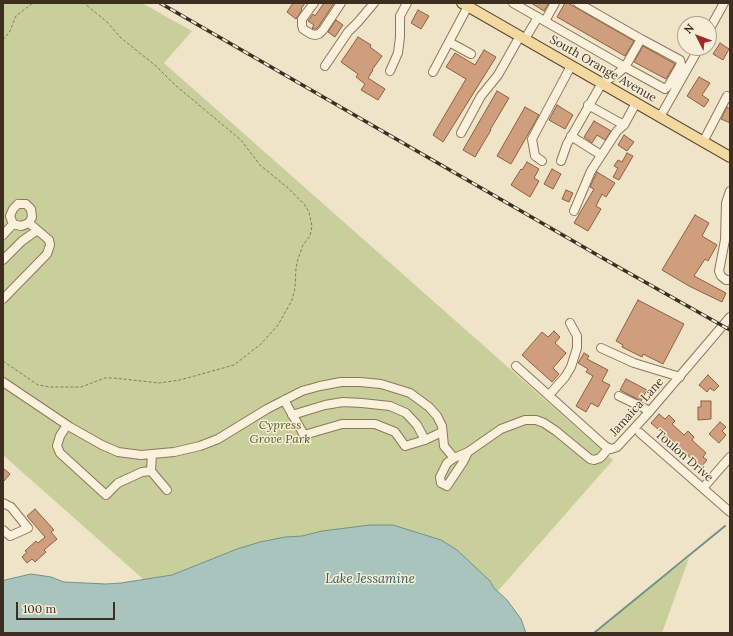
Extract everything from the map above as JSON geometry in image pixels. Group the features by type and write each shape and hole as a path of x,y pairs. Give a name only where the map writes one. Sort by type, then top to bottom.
{"main road":[{"name":"South Orange Avenue","path":"465,4 703,142 730,156"}],"street":[{"path":"314,3 302,19 302,25 303,29 315,36 323,30 341,3"},
{"path":"325,66 348,32 374,3"},
{"path":"390,71 398,53 400,16 407,3"},
{"path":"513,3 665,89 669,85 681,64 680,60 578,3"},
{"path":"461,133 481,96 498,75 523,38 555,3"},
{"path":"717,16 724,3"},
{"path":"433,72 449,42 465,4"},
{"path":"561,160 588,105 602,83 625,67 641,39"},
{"path":"449,42 470,54"},
{"path":"660,117 694,56"},
{"path":"542,161 535,156 532,139 571,66"},
{"path":"703,142 726,96 730,98"},
{"path":"574,211 591,171 617,130 624,125 636,103"},
{"path":"588,105 624,125"},
{"path":"572,136 601,155"},
{"path":"730,191 725,240 719,271 721,276 726,280 730,280"},
{"path":"13,224 10,216 13,209 18,204 26,204 31,209 32,217 29,224"},
{"path":"13,224 21,226 29,224"},
{"path":"3,235 13,224"},
{"path":"3,299 46,254 50,245 49,240 29,224"},
{"path":"3,260 22,241 36,231"},
{"name":"Jamaica Lane","path":"516,366 605,446 611,449 617,447 650,411 730,317"},
{"path":"549,396 565,377 571,367 577,348 578,336 570,323"},
{"path":"601,348 634,363 680,377"},
{"path":"3,382 67,425 102,446 129,455 174,452 200,446 218,439 284,400 308,389 341,382 381,384 410,392 422,400 437,416 442,426 444,446 454,458"},
{"path":"619,396 650,411"},
{"path":"284,400 304,435 342,424 375,424 395,432 405,446 425,440 442,432"},
{"path":"292,415 325,405 343,402 362,402 390,406 406,413 417,425 425,440"},
{"path":"468,452 447,486 441,483 440,477 447,463 468,452 501,429 525,420 536,420 544,423 590,459 594,460 600,458 609,448"},
{"path":"67,425 60,436 57,446 60,453 106,495 118,483 142,472 151,470"},
{"name":"Toulon Drive","path":"640,433 730,512"},
{"path":"152,454 151,470 167,490"},
{"path":"703,488 730,457"},
{"path":"3,512 7,505 28,528 10,536 3,530"}],"path":[{"path":"3,40 10,31 16,16 33,3"},
{"path":"3,361 38,385 50,387 81,387 105,378 159,383 180,380 234,365 261,344 278,325 292,300 295,288 298,259 303,245 310,236 312,226 309,212 304,204 289,189 260,165 241,140 180,89 156,66 121,38 107,22 84,3"}],"green space":[{"name":"Cypress Grove Park","path":"3,3 142,3 192,31 164,63 613,460 461,633 204,633 3,455"},
{"path":"689,558 662,633 596,633 650,587"}],"water":[{"name":"Lake Jessamine","path":"370,525 393,525 441,540 457,550 490,581 494,588 507,600 521,619 526,633 3,633 3,581 5,580 31,574 51,577 64,582 106,584 121,583 172,575 237,549 260,542 285,537 302,536 322,531"}],"building":[{"path":"293,3 305,3 296,19 287,12"},
{"path":"324,3 334,3 319,26 316,29 313,29 312,28 314,25 308,21 313,14 315,16"},
{"path":"531,3 549,3 544,11"},
{"path":"565,3 568,3 634,41 625,56 557,17"},
{"path":"418,10 429,16 421,29 411,23"},
{"path":"336,20 343,25 335,37 328,32"},
{"path":"358,37 371,45 370,47 382,56 368,78 385,89 378,100 361,90 365,84 356,77 358,74 341,62"},
{"path":"720,43 729,49 723,60 716,56 717,48"},
{"path":"643,46 675,64 666,79 634,62"},
{"path":"484,50 496,57 443,142 433,135 466,79 446,67 455,53 475,65"},
{"path":"699,77 710,83 702,95 709,100 704,107 687,96"},
{"path":"497,91 509,98 475,157 463,150"},
{"path":"557,105 573,115 565,129 549,120"},
{"path":"525,107 539,115 511,164 497,156"},
{"path":"727,107 730,109 730,123 721,119"},
{"path":"594,121 611,131 605,140 597,135 592,143 584,137"},
{"path":"624,135 634,142 627,151 618,145"},
{"path":"627,153 633,156 619,180 613,177 618,168 614,166 618,160 622,162"},
{"path":"527,162 539,169 534,178 539,181 530,197 511,185"},
{"path":"552,169 561,174 553,189 544,184"},
{"path":"597,172 615,183 606,197 602,194 596,206 601,209 588,231 574,223 594,189 590,187"},
{"path":"566,190 573,193 569,202 562,199"},
{"path":"695,215 709,223 702,236 717,245 708,261 705,259 694,276 726,293 722,302 689,286 662,270"},
{"path":"638,300 684,324 663,364 643,354 642,357 622,347 623,345 616,341"},
{"path":"554,331 560,337 555,343 566,353 553,368 559,374 552,382 522,355 542,332 548,337"},
{"path":"584,353 589,356 587,359 608,370 602,381 610,385 598,407 591,403 586,412 576,406 593,376 586,372 588,369 578,363"},
{"path":"708,375 719,386 714,391 710,388 707,392 699,385"},
{"path":"626,379 647,390 641,401 620,390"},
{"path":"701,401 711,401 711,419 698,420 698,407 701,407"},
{"path":"659,414 665,419 669,415 675,421 672,424 684,435 688,431 694,437 692,440 706,453 703,457 707,460 701,467 651,423"},
{"path":"720,422 726,427 722,431 726,435 719,443 709,434"},
{"path":"3,468 10,474 3,482"},
{"path":"35,509 54,530 51,532 57,539 44,550 46,552 35,562 32,559 27,563 22,557 27,552 25,551 36,541 38,543 45,537 27,516"}],"waterway":[{"path":"594,633 725,526"}],"railway":[{"path":"160,3 730,330"}]}
